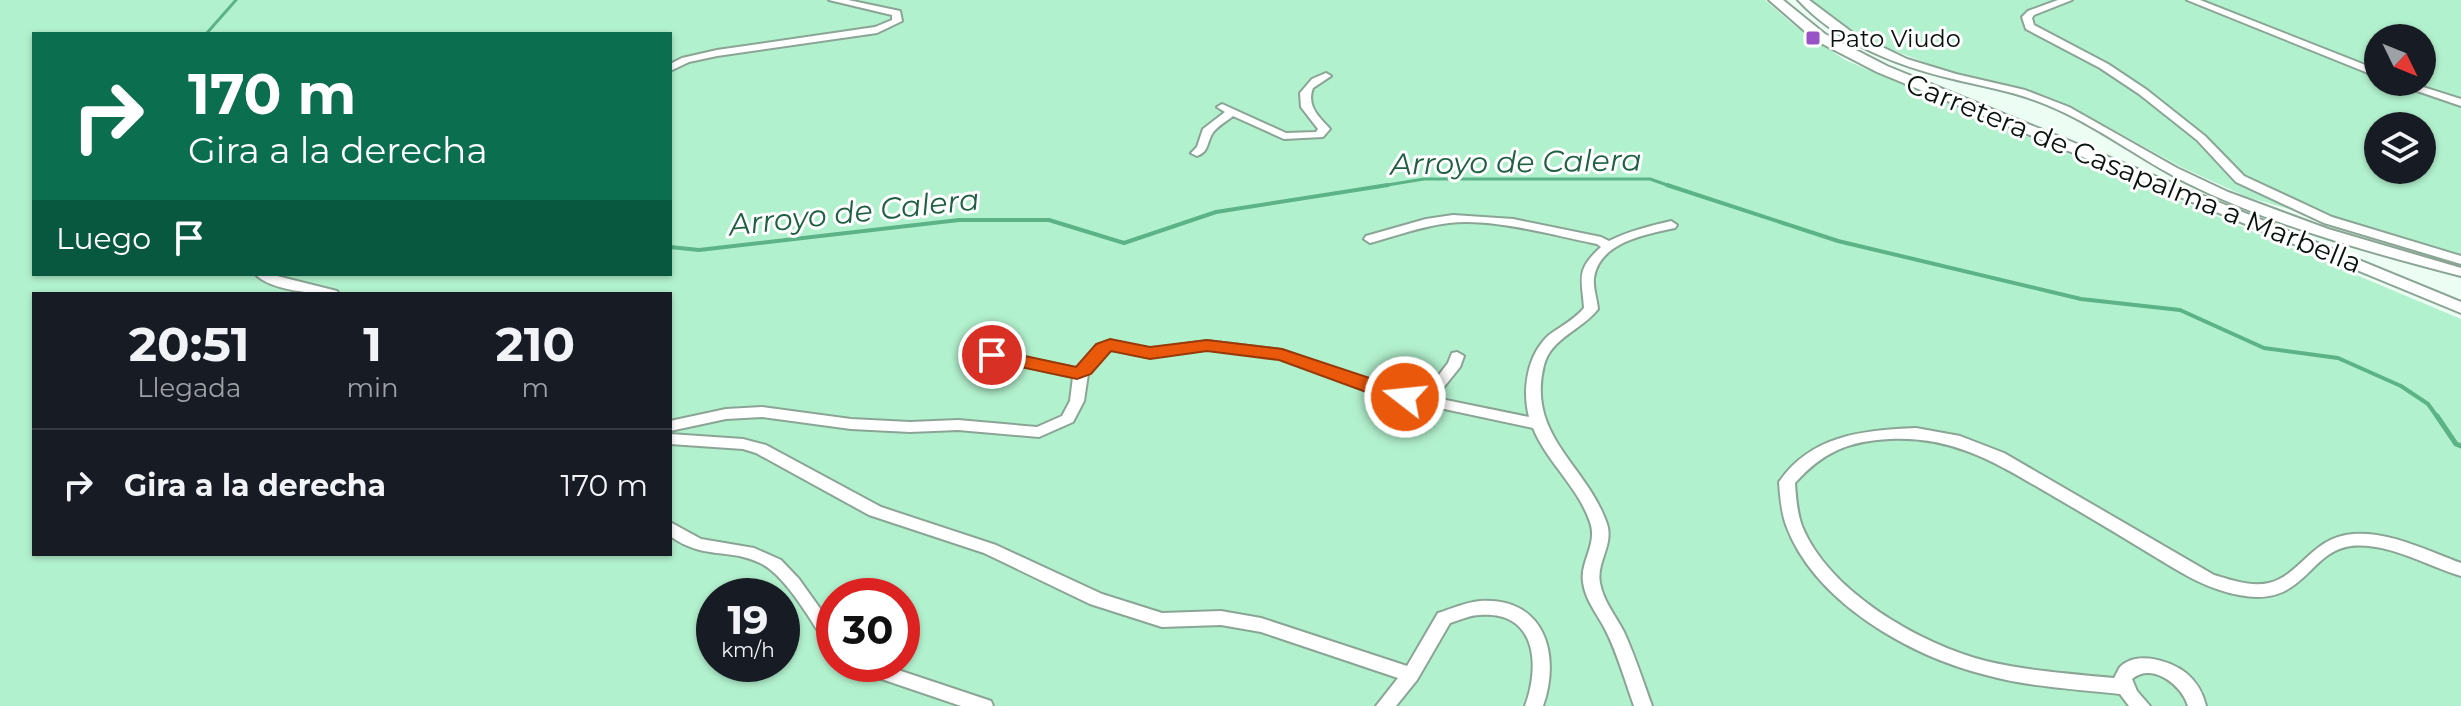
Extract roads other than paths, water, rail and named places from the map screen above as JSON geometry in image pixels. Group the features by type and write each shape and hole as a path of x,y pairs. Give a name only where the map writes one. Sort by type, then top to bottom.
{"main road":[{"name":"Carretera de Casapalma a Marbella","path":"1775,0 1820,37 1882,69 2461,308"}],"street":[{"path":"672,67 701,56 877,30 897,21 897,13 884,8 834,0"},
{"path":"1803,0 1823,19 1855,39 1939,73 2049,101 2142,154 2220,193 2342,237 2461,272"},
{"path":"2067,0 2031,13 2027,17 2029,27 2104,66 2143,92 2201,138 2240,179 2328,220 2461,260"},
{"path":"2192,0 2364,68"},
{"path":"1197,153 1202,148 1207,131 1227,109 1284,136 1319,135 1324,129 1303,102 1305,91 1317,79 1326,76"},
{"path":"2436,95 2461,103"},
{"path":"1370,239 1426,223 1488,220 1601,241 1608,246"},
{"path":"1643,706 1616,635 1592,589 1592,566 1602,541 1599,524 1574,476 1554,457 1537,424 1534,394 1537,365 1545,347 1591,309 1587,290 1589,274 1608,246 1642,231 1671,225"},
{"path":"264,276 323,292"},
{"path":"672,426 726,414 762,412 851,424 910,427 958,425 1039,432 1068,419 1077,401 1081,372 1107,346 1150,353 1207,345 1282,354 1388,394 1433,399 1456,408 1537,424"},
{"path":"992,355 1072,373 1081,372"},
{"path":"1433,399 1432,393 1455,364 1457,356"},
{"path":"2141,706 2125,687 1983,667 1931,649 1902,634 1843,592 1817,566 1796,530 1787,482 1807,460 1836,443 1870,435 1916,433 1955,440 1999,457 2208,580 2246,590 2274,589 2292,578 2323,549 2354,540 2400,548 2461,570"},
{"path":"672,439 743,444 761,449 875,511 990,549 1096,599 1135,612 1162,620 1221,618 1261,625 1411,675"},
{"path":"672,530 689,543 751,553 772,561 816,618"},
{"path":"1385,706 1411,675 1444,618 1481,608 1509,611 1534,629 1545,662 1534,706"},
{"path":"2125,687 2126,672 2141,665 2152,666 2165,670 2186,684 2201,704"},
{"path":"912,682 984,706"}],"waterway":[{"name":"Arroyo de Calera","path":"208,32 236,0"},
{"name":"Arroyo de Calera","path":"1375,187 1424,179 1650,179 1671,186"},
{"name":"Arroyo de Calera","path":"672,247 699,250 959,220 1049,220 1124,243 1216,212 1388,185"},
{"name":"Arroyo de Calera","path":"1667,185 1671,186"},
{"name":"Arroyo de Calera","path":"1671,186 1838,241 2081,299 2180,310 2264,348 2338,358 2401,386 2428,404 2438,418"},
{"name":"Arroyo de Calera","path":"2437,416 2456,444 2461,446"}],"place":[{"name":"Pato Viudo","path":"1813,38"}]}
